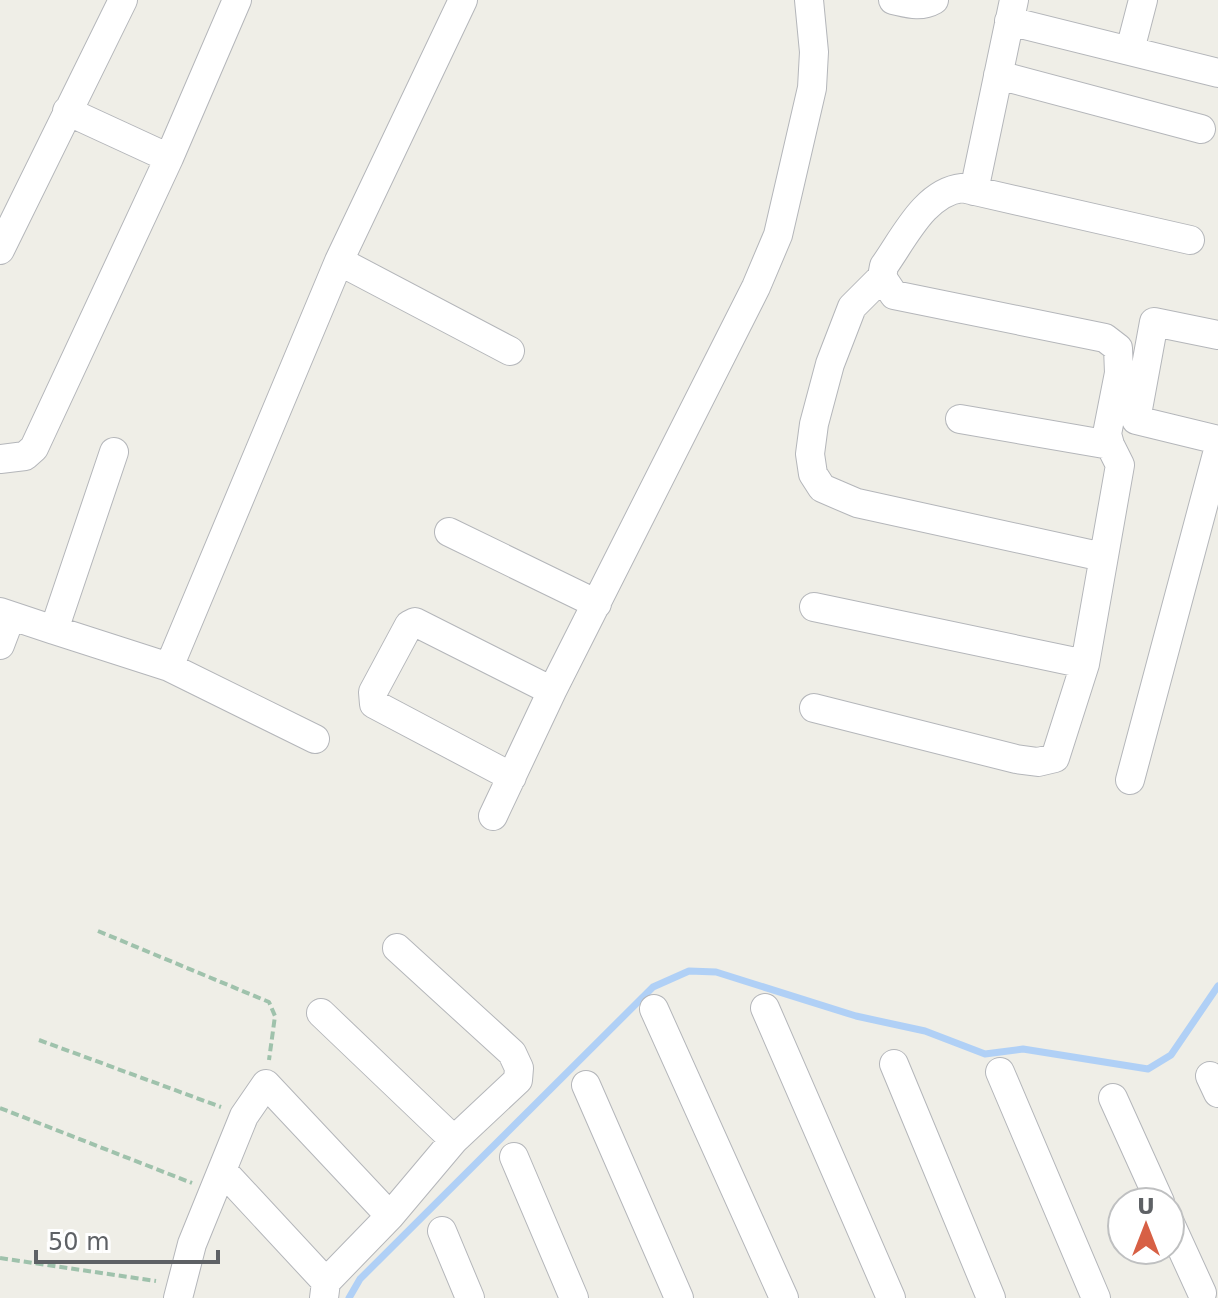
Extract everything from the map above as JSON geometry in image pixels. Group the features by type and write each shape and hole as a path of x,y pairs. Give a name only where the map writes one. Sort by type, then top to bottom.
{"street":[{"path":"0,250 123,0"},
{"path":"0,459 25,456 34,448 169,158 237,0"},
{"path":"169,667 339,261 463,0"},
{"path":"493,816 552,691 735,329 778,235 812,88 814,52 809,0"},
{"path":"893,0 914,5 934,0"},
{"path":"1130,50 1143,0"},
{"path":"974,191 1012,10 1130,50 1218,73"},
{"path":"998,75 1201,129"},
{"path":"67,111 169,158"},
{"path":"1103,557 857,503 822,488 813,474 810,454 814,424 830,364 852,307 882,277 884,266 927,206 951,189 962,188 1190,240"},
{"path":"339,261 510,351"},
{"path":"814,708 1016,759 1038,762 1055,758 1085,664 1120,477 1120,465 1107,434 1119,373 1118,348 1105,338 894,295 882,277"},
{"path":"1218,335 1154,322 1136,420 1218,440"},
{"path":"960,419 1110,445"},
{"path":"1130,780 1218,450"},
{"path":"54,630 114,452"},
{"path":"449,532 597,604"},
{"path":"814,607 1085,664"},
{"path":"0,645 6,614 169,667 315,739"},
{"path":"512,777 374,704 373,692 409,625 415,622 552,691"},
{"path":"218,1181 325,1290 454,1140 518,1080 519,1068 512,1053 397,948"},
{"path":"765,1008 891,1298"},
{"path":"654,1009 784,1298"},
{"path":"321,1013 454,1140"},
{"path":"894,1064 991,1298"},
{"path":"1000,1072 1096,1298"},
{"path":"179,1291 192,1244 244,1116 266,1084 390,1216"},
{"path":"586,1085 679,1298"},
{"path":"1113,1098 1153,1186"},
{"path":"514,1157 574,1298"},
{"path":"442,1231 470,1298"},
{"path":"1186,1257 1203,1293"}],"path":[{"path":"98,931 269,1002 275,1016 266,1084"},
{"path":"39,1040 244,1116"},
{"path":"0,1108 218,1181"},
{"path":"0,1258 179,1291"}],"waterway":[{"path":"349,1298 360,1279 653,987 689,971 716,972 856,1016 925,1031 985,1054 1023,1049 1148,1069 1171,1055 1218,986"}]}
